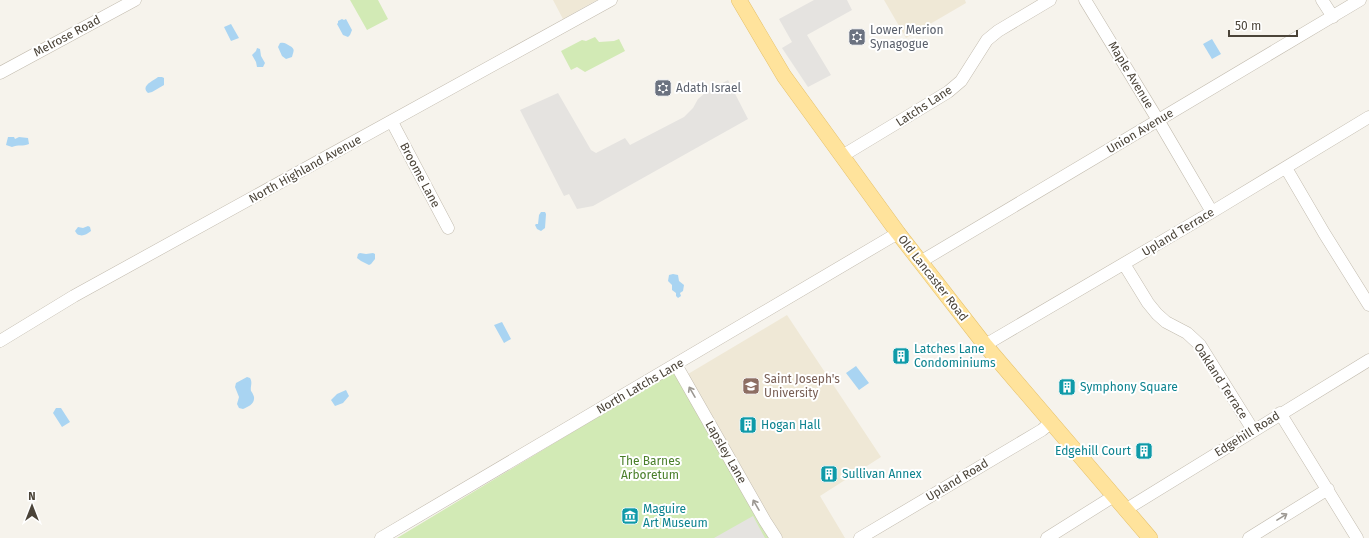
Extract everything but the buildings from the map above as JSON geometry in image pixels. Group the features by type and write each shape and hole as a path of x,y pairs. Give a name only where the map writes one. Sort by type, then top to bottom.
{"main road":[{"name":"Old Lancaster Road","path":"739,0 784,76 920,262 985,345 1050,423 1150,538"}],"street":[{"name":"Melrose Road","path":"0,73 134,0"},
{"name":"North Highland Avenue","path":"0,341 74,296 611,0"},
{"name":"Latchs Lane","path":"842,156 948,92 961,81 987,40 998,31 1050,0"},
{"name":"Maple Avenue","path":"1085,0 1212,212"},
{"path":"1322,0 1333,17"},
{"name":"Union Avenue","path":"920,262 1360,0"},
{"name":"Upland Terrace","path":"985,345 1212,212 1369,117"},
{"name":"Broome Lane","path":"392,122 448,228"},
{"path":"1286,168 1369,305"},
{"name":"North Latchs Lane","path":"381,538 898,233"},
{"name":"Oakland Terrace","path":"1124,264 1148,303 1157,314 1166,322 1187,333 1200,345 1253,430"},
{"name":"Edgehill Road","path":"1125,510 1280,413 1369,360"},
{"name":"Lapsley Lane","path":"677,364 679,370 776,538"},
{"path":"1280,413 1357,538"},
{"name":"Upland Road","path":"862,537 1042,430 1050,423"},
{"path":"1249,538 1328,489"},
{"path":"1047,538 1114,496"}],"shaded area":[{"path":"553,0 597,0 563,19"},
{"path":"814,0 847,0 852,10 807,35 831,75 808,87 782,48 792,42 779,19"},
{"path":"884,0 965,0 966,3 906,38"},
{"path":"728,80 748,119 593,206 577,209 569,194 564,196 520,110 558,93 591,150 596,153 625,138 630,145 684,117 693,108 698,99 705,93"},
{"name":"Saint Joseph's University","path":"787,315 881,457 820,496 845,538 413,538"},
{"path":"753,516 765,538 714,538"}],"green space":[{"path":"350,0 378,0 388,19 367,30"},
{"path":"595,37 599,42 614,41 619,39 625,51 585,72 577,67 571,70 561,51 582,40 586,41"},
{"name":"The Barnes Arboretum","path":"674,371 771,538 397,538"}],"water":[{"path":"346,19 352,30 348,37 343,35 337,24 338,21"},
{"path":"231,24 239,38 231,41 224,27"},
{"path":"1212,39 1221,54 1212,59 1203,44"},
{"path":"280,43 285,43 293,48 294,51 292,57 286,59 282,56 278,47"},
{"path":"257,48 260,49 261,56 265,63 263,67 257,67 252,55"},
{"path":"158,77 164,78 164,85 148,93 145,88 146,86"},
{"path":"8,137 14,137 15,139 19,137 28,138 29,144 12,147 6,145"},
{"path":"541,212 545,212 546,214 545,228 541,231 537,229 535,225 538,224 539,215"},
{"path":"88,226 90,227 91,231 86,234 79,235 75,231 78,227 83,228"},
{"path":"373,253 375,254 375,259 369,265 357,258 358,254"},
{"path":"669,275 678,275 679,281 684,285 683,291 680,293 681,296 678,298 676,293 672,290 672,285 668,281"},
{"path":"502,322 511,339 504,343 494,325"},
{"path":"856,366 869,383 859,390 846,373"},
{"path":"247,377 251,380 251,391 254,399 251,405 243,409 239,408 237,404 239,397 235,387 236,383"},
{"path":"346,390 349,396 343,403 335,406 331,400 337,394"},
{"path":"56,408 61,408 70,422 62,427 53,413"}],"place":[{"name":"Lower Merion Synagogue","path":"857,37"},
{"name":"Adath Israel","path":"663,88"},
{"name":"Latches Lane Condominiums","path":"901,356"},
{"name":"Saint Joseph's University","path":"751,386"},
{"name":"Symphony Square","path":"1067,387"},
{"name":"Hogan Hall","path":"748,425"},
{"name":"Edgehill Court","path":"1144,451"},
{"name":"Sullivan Annex","path":"829,474"},
{"name":"Maguire Art Museum","path":"630,516"}]}
